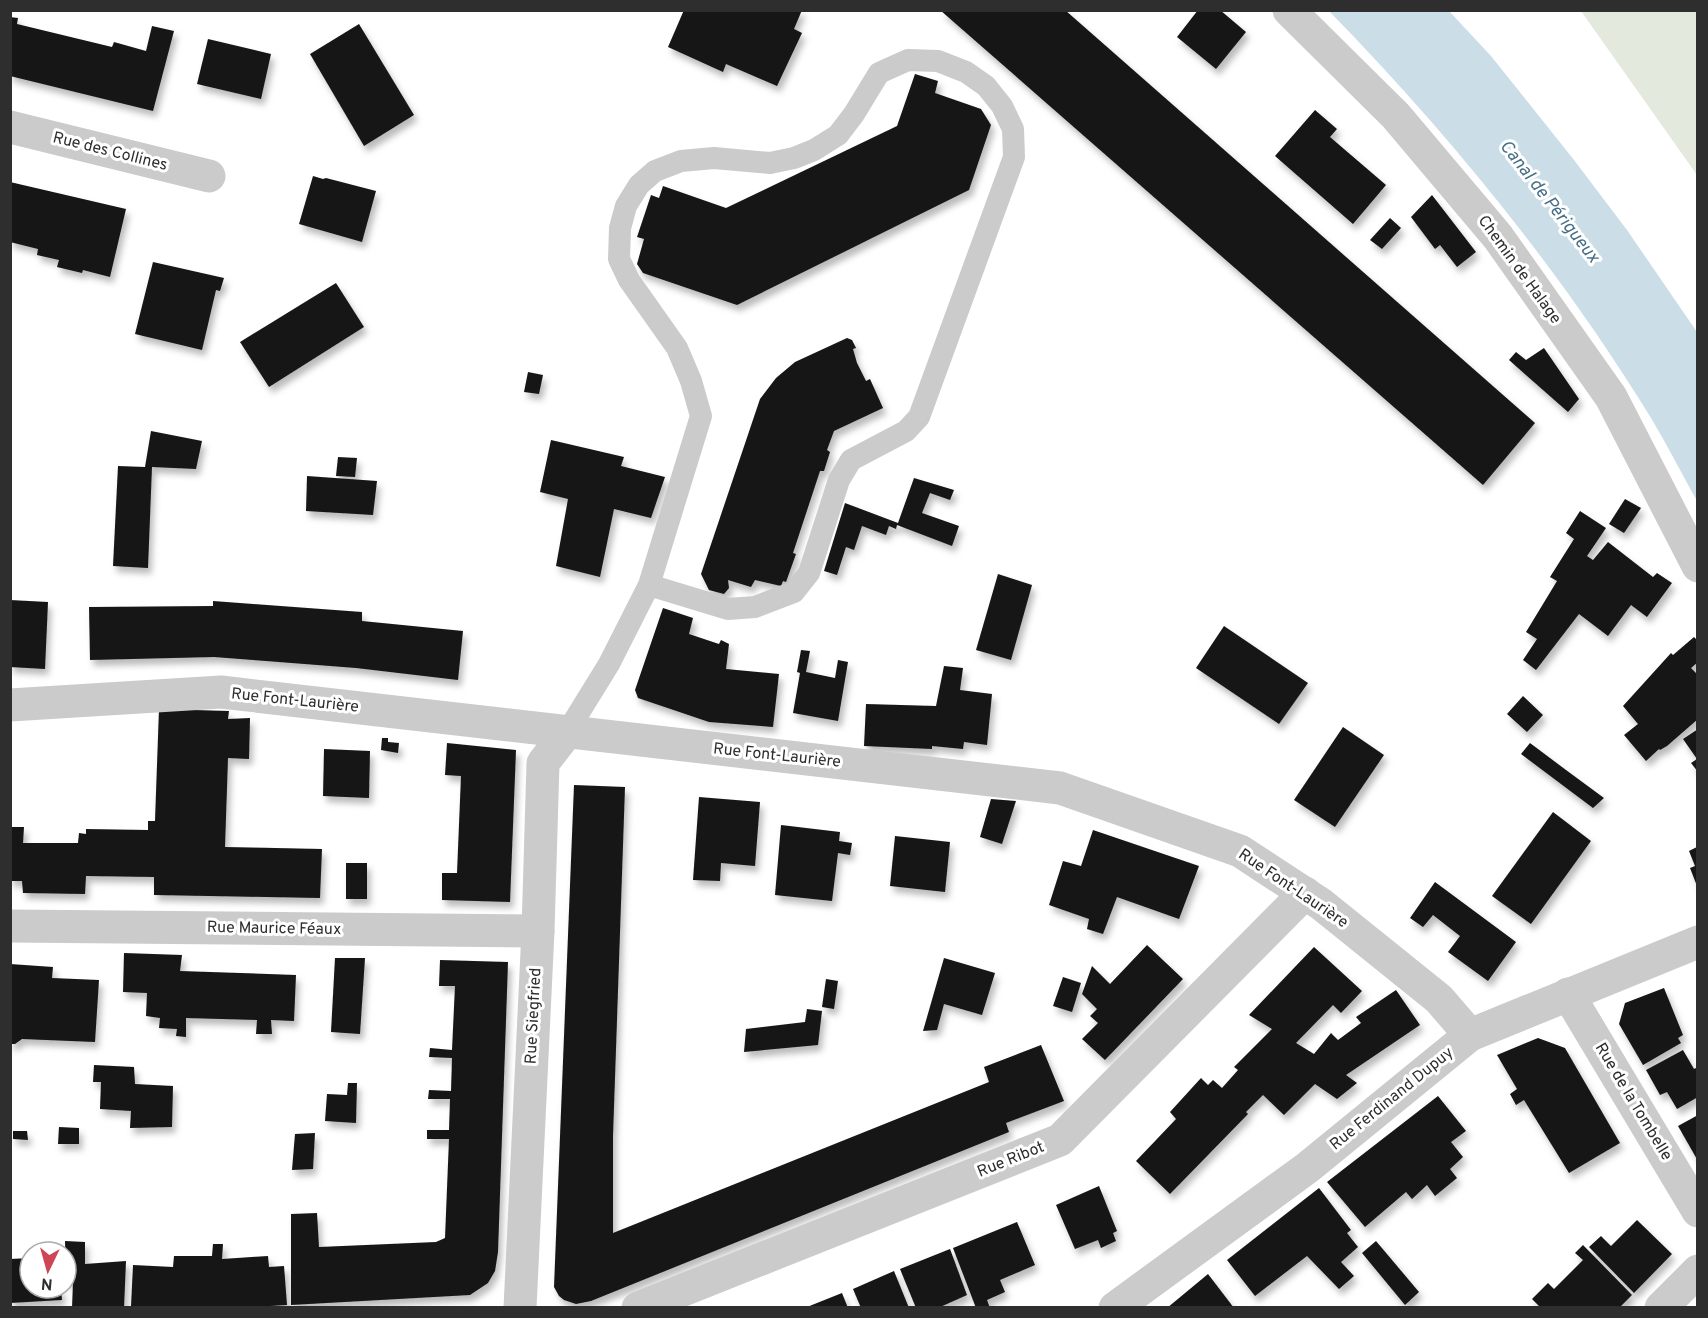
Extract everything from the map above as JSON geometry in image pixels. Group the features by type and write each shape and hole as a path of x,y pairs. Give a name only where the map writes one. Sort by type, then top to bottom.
{"street":[{"name":"Chemin de Halage","path":"1289,10 1396,116 1498,237 1611,397 1698,566"},
{"name":"Rue des Collines","path":"10,127 209,176"},
{"name":"Rue Font-Laurière","path":"10,705 221,692 1060,788 1240,851 1305,893 1439,999 1470,1035"},
{"name":"Rue Siegfried","path":"520,1308 538,931 543,763 567,732"},
{"name":"Rue Ribot","path":"638,1308 1060,1140 1305,893"},
{"name":"Rue Maurice Féaux","path":"10,926 538,931"},
{"name":"Rue Ferdinand Dupuy","path":"1115,1308 1307,1168 1470,1035 1698,942"},
{"name":"Rue de la Tombelle","path":"1568,994 1698,1211"},
{"path":"1661,1308 1698,1271"}],"lane":[{"path":"567,732 609,663 649,585 701,416 691,381 677,348 629,280 619,259 620,228 626,206 639,186 655,171 681,161 714,158 770,163 794,158 814,150 838,135 879,73 908,60 938,61 966,72 986,86 1002,106 1013,129 1014,157 919,417 906,431 851,460 838,480 809,573 794,592 756,607 728,609 649,585"}],"shaded area":[{"path":"1581,11 1697,11 1697,175"}],"water":[{"name":"Canal de Périgueux","path":"1329,11 1449,11 1491,56 1627,230 1697,332 1697,501 1651,418 1616,363 1541,257 1460,155"}],"building":[{"path":"684,10 802,10 794,29 802,33 777,86 726,64 723,72 668,47"},
{"path":"940,10 1065,10 1535,423 1483,485"},
{"path":"1198,10 1220,10 1246,32 1216,69 1177,37"},
{"path":"10,17 18,18 17,24 112,47 114,42 146,51 152,26 174,31 153,111 10,76"},
{"path":"359,24 414,115 364,146 310,54"},
{"path":"208,39 271,54 261,99 197,84"},
{"path":"915,74 938,81 935,93 981,109 991,125 969,190 737,305 643,273 637,264 644,239 637,237 651,195 659,198 663,186 726,208 897,126"},
{"path":"1315,110 1337,129 1330,137 1386,185 1353,224 1275,156"},
{"path":"313,176 376,191 362,242 299,224"},
{"path":"10,182 126,209 110,277 83,270 82,273 57,267 59,260 37,255 38,249 10,242"},
{"path":"1432,195 1476,252 1457,267 1440,245 1435,249 1411,217"},
{"path":"1390,218 1401,228 1382,249 1370,240"},
{"path":"153,262 224,278 220,291 216,290 202,350 135,334"},
{"path":"336,283 364,327 269,387 240,342"},
{"path":"847,338 852,340 856,348 853,349 857,363 866,381 870,379 883,408 834,431 827,450 830,452 824,471 820,471 793,553 796,554 786,582 783,581 781,586 755,580 751,587 728,580 729,588 724,594 709,590 701,574 760,399 776,378 795,362"},
{"path":"1544,348 1579,399 1568,412 1509,360 1516,352 1526,360"},
{"path":"528,372 543,375 539,394 524,392"},
{"path":"151,431 202,441 196,469 152,467 148,568 113,566 118,466 145,467"},
{"path":"551,440 624,457 621,466 665,477 651,518 614,509 600,577 556,566 568,499 540,492"},
{"path":"338,457 357,458 355,477 336,476"},
{"path":"307,476 377,481 373,515 306,511"},
{"path":"914,478 954,490 950,500 930,493 922,513 959,526 952,546 897,525 896,529 889,526 886,535 862,526 854,550 846,547 837,575 824,571 845,503 898,523"},
{"path":"1625,499 1641,508 1624,533 1609,524"},
{"path":"1580,511 1606,528 1587,556 1593,560 1608,542 1653,577 1657,573 1672,583 1647,617 1631,605 1608,636 1579,614 1536,670 1523,660 1537,639 1526,632 1557,581 1550,577 1574,539 1566,533"},
{"path":"998,574 1032,585 1011,660 976,650"},
{"path":"10,600 48,602 45,669 10,667"},
{"path":"213,601 362,612 362,621 463,631 458,680 356,668 214,657 90,660 89,607 213,606"},
{"path":"663,608 693,618 689,634 719,644 721,640 729,644 726,669 779,674 773,727 709,722 638,698 635,690"},
{"path":"1224,626 1308,683 1279,724 1196,668"},
{"path":"1694,637 1698,641 1698,662 1691,668 1698,675 1698,719 1646,761 1624,735 1638,724 1623,706 1671,653 1673,655"},
{"path":"801,650 810,651 806,672 835,678 838,660 848,662 838,721 793,713 800,673 797,672"},
{"path":"944,666 963,668 960,690 992,694 987,745 964,742 963,749 932,746 932,749 864,746 866,704 936,706"},
{"path":"1523,696 1543,715 1527,732 1507,714"},
{"path":"159,709 229,711 228,719 250,718 249,759 228,758 225,847 322,849 320,898 154,895 154,877 86,876 85,894 23,893 22,881 10,881 10,827 24,827 23,843 78,843 79,833 86,834 86,829 148,830 148,821 155,821"},
{"path":"1343,727 1384,755 1335,827 1294,800"},
{"path":"1698,729 1698,772 1691,763 1697,759 1683,739"},
{"path":"382,738 388,738 388,742 399,743 398,753 381,750"},
{"path":"447,743 516,750 510,902 442,900 442,873 457,873 461,776 445,775"},
{"path":"1530,743 1604,798 1593,808 1521,754"},
{"path":"324,749 370,751 369,798 323,796"},
{"path":"574,785 625,787 613,1136 613,1233 989,1082 984,1067 1041,1045 1064,1101 1006,1123 1009,1132 591,1301 576,1304 564,1300 554,1287"},
{"path":"699,797 760,802 755,866 721,863 720,881 693,880"},
{"path":"991,799 1016,801 1002,844 980,837"},
{"path":"1553,812 1591,841 1531,924 1492,896"},
{"path":"781,825 840,832 839,841 852,843 850,855 838,853 832,901 775,895"},
{"path":"1093,830 1199,866 1179,919 1117,897 1103,934 1087,929 1089,919 1049,905 1063,861 1081,866"},
{"path":"895,836 950,842 945,892 890,886"},
{"path":"1697,847 1697,886 1690,868 1695,866 1689,851"},
{"path":"346,863 367,863 367,899 346,899"},
{"path":"1435,882 1516,942 1488,981 1448,952 1460,936 1433,915 1423,927 1410,918"},
{"path":"1147,945 1183,979 1105,1060 1082,1039 1098,1023 1090,1016 1097,1009 1082,994 1092,966 1110,984"},
{"path":"1314,947 1362,991 1341,1013 1333,1005 1296,1043 1314,1054 1331,1033 1338,1040 1361,1023 1356,1017 1396,990 1420,1025 1346,1075 1357,1083 1337,1099 1315,1084 1284,1115 1263,1095 1246,1112 1248,1114 1170,1194 1136,1161 1176,1119 1170,1112 1201,1078 1208,1085 1213,1080 1222,1088 1238,1070 1234,1067 1272,1029 1249,1015"},
{"path":"124,953 182,955 180,971 296,975 294,1021 271,1020 272,1034 256,1034 257,1020 186,1018 186,1037 176,1036 177,1029 159,1028 160,1018 146,1016 147,993 123,992"},
{"path":"335,958 365,958 360,1034 331,1032"},
{"path":"944,958 995,973 982,1015 944,1004 937,1030 923,1031"},
{"path":"440,960 508,962 498,1252 495,1271 488,1283 470,1295 291,1305 291,1214 317,1213 319,1247 436,1242 445,1238 449,1139 427,1139 427,1130 449,1130 450,1099 428,1099 429,1090 451,1091 452,1058 429,1057 430,1048 452,1050 455,986 439,986"},
{"path":"10,964 53,967 52,978 99,980 95,1042 22,1039 15,1044 10,1044"},
{"path":"1063,977 1081,983 1072,1012 1053,1006"},
{"path":"826,979 838,981 834,1009 822,1007"},
{"path":"1664,988 1683,1035 1678,1038 1681,1043 1643,1065 1619,1024 1625,1003"},
{"path":"807,1009 822,1011 818,1045 744,1052 746,1029 805,1022"},
{"path":"1538,1038 1565,1048 1620,1143 1569,1173 1524,1100 1516,1105 1510,1094 1517,1089 1497,1055"},
{"path":"1683,1050 1694,1069 1698,1067 1698,1097 1677,1109 1667,1092 1660,1095 1646,1070"},
{"path":"94,1065 134,1067 135,1084 173,1086 172,1127 130,1128 131,1111 100,1109 101,1082 93,1082"},
{"path":"348,1083 357,1083 356,1123 325,1121 327,1094 347,1095"},
{"path":"1438,1096 1466,1131 1451,1142 1463,1157 1450,1169 1457,1178 1435,1196 1427,1185 1412,1199 1406,1192 1365,1227 1327,1182"},
{"path":"1698,1115 1698,1161 1678,1126"},
{"path":"59,1127 79,1128 79,1144 58,1144"},
{"path":"13,1131 27,1131 28,1140 13,1139"},
{"path":"315,1133 313,1169 292,1170 295,1134"},
{"path":"1099,1186 1117,1231 1113,1233 1116,1241 1101,1248 1098,1240 1075,1249 1056,1205"},
{"path":"1319,1188 1351,1230 1347,1233 1358,1247 1341,1262 1354,1276 1339,1289 1307,1256 1255,1296 1227,1260"},
{"path":"1637,1220 1672,1254 1634,1293 1589,1247 1601,1236 1611,1246"},
{"path":"1017,1222 1035,1265 1000,1280 1005,1292 987,1300 990,1308 976,1308 953,1248"},
{"path":"1376,1241 1419,1292 1405,1305 1362,1253"},
{"path":"78,1242 85,1242 85,1264 126,1261 124,1308 72,1308 72,1300 78,1300"},
{"path":"213,1244 223,1244 222,1259 268,1256 269,1267 284,1266 287,1305 236,1308 131,1306 133,1265 173,1267 174,1256 212,1256"},
{"path":"1583,1245 1632,1295 1619,1308 1541,1308 1532,1299 1548,1283 1554,1289 1583,1260 1575,1253"},
{"path":"950,1249 967,1295 938,1308 916,1308 900,1269"},
{"path":"10,1259 18,1259 18,1300 62,1300 10,1303"},
{"path":"894,1271 909,1308 861,1308 853,1289"},
{"path":"1208,1274 1234,1308 1167,1308"},
{"path":"842,1293 848,1308 807,1308 807,1307"}]}
